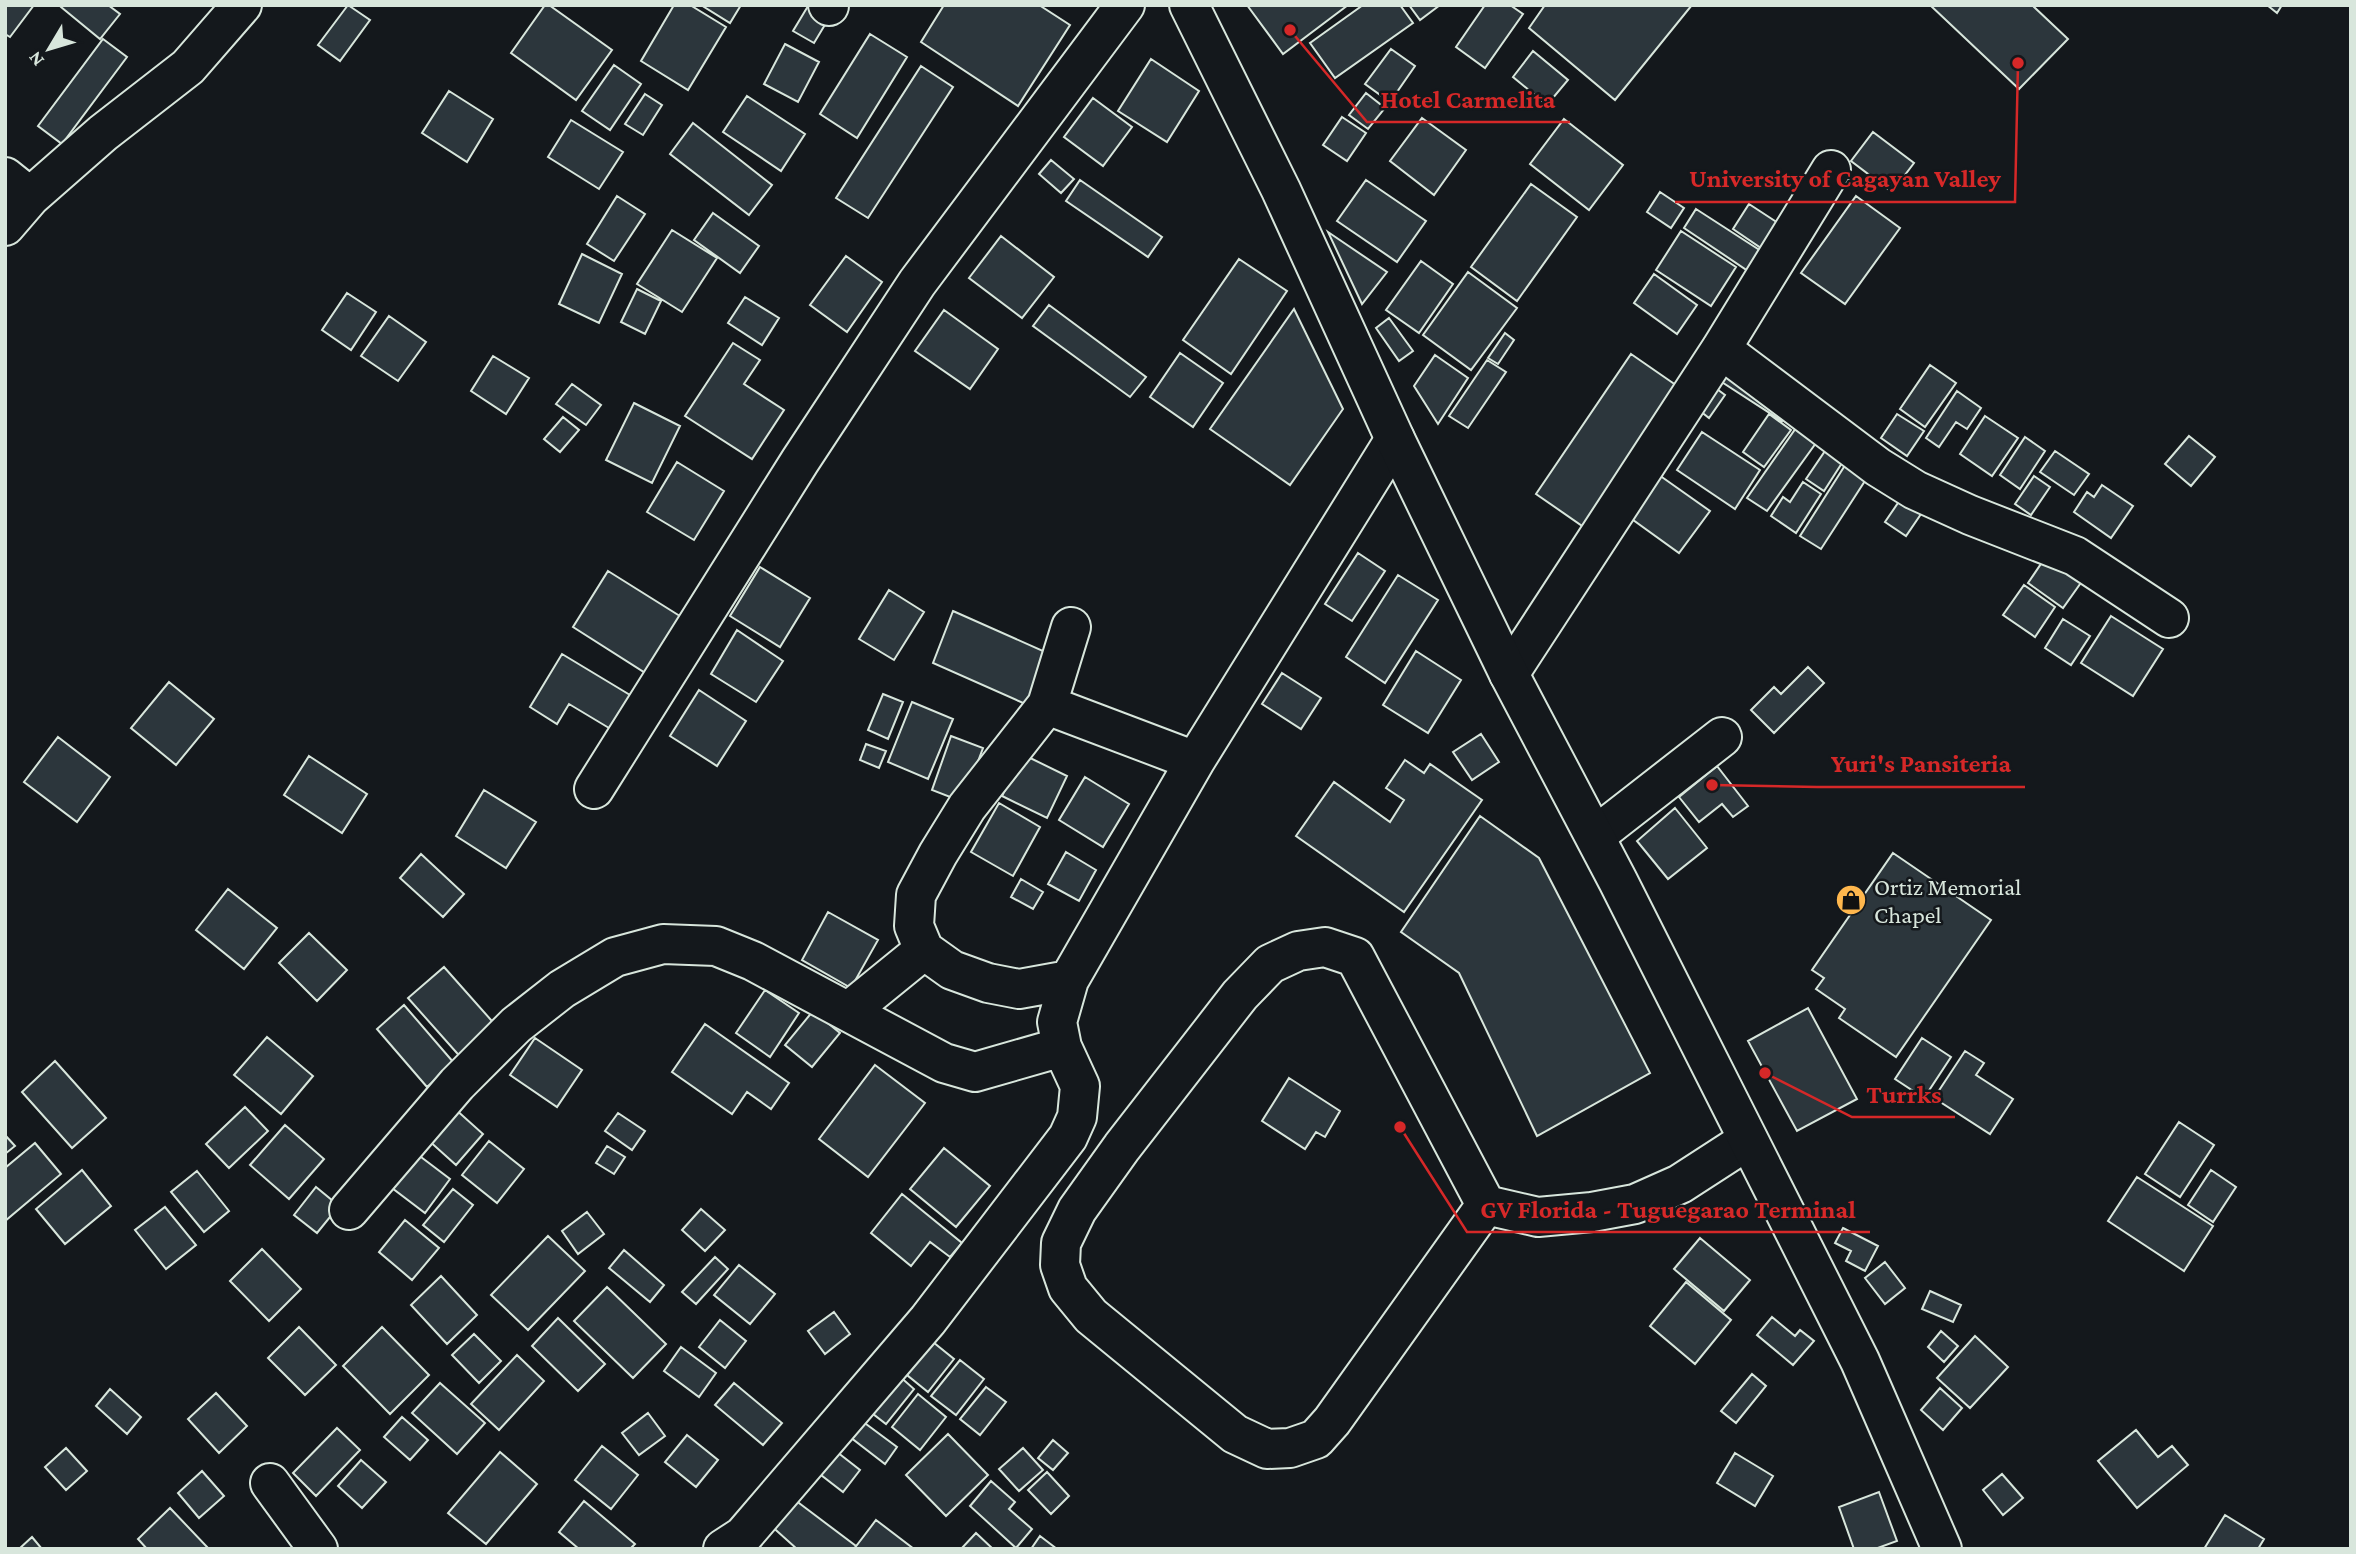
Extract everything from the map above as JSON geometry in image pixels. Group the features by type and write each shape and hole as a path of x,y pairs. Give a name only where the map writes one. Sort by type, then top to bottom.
{"main road":[{"path":"5,226 18,187 103,133 188,67 242,5"},
{"path":"594,789 800,461 916,283 1125,5"},
{"path":"1200,10 1395,439 1509,674 1595,836 1860,1361 1941,1549"},
{"path":"1509,674 1721,349 1830,170"},
{"path":"1721,349 1878,467 1915,490 1970,515 2075,556 2169,618"},
{"path":"742,1544 928,1320 1068,1137 1077,1117 1080,1086 1062,1047 1057,1022 1069,980 1195,761 1395,439"},
{"path":"1069,980 1019,989 988,983 952,970 924,950 914,926 916,895 967,807 1047,705 1071,627"},
{"path":"1047,705 1195,761"},
{"path":"1595,836 1722,737"},
{"path":"349,1210 457,1084 516,1025 562,989 615,957 663,944 716,946 753,961 944,1063 975,1072 1062,1047"},
{"path":"1486,1205 1332,1421 1316,1439 1290,1448 1267,1450 1235,1434 1091,1317 1068,1288 1060,1265 1061,1243 1077,1210 1122,1147 1240,995 1270,964 1298,951 1325,947 1355,957 1486,1205 1538,1217 1592,1212 1635,1204 1680,1184 1748,1140"},
{"path":"849,1011 924,950"},
{"path":"270,1483 318,1549"}],"building":[{"path":"5,5 34,5 10,37 5,34"},
{"path":"108,5 120,14 100,39 61,7"},
{"path":"348,5 370,20 340,61 318,45"},
{"path":"545,5 549,5 612,50 576,100 511,53"},
{"path":"674,5 690,5 726,27 688,90 641,61"},
{"path":"701,5 741,5 730,23"},
{"path":"944,5 1039,5 1070,25 1018,106 921,42"},
{"path":"1247,5 1348,5 1283,54"},
{"path":"1363,5 1400,5 1413,23 1335,78 1310,43"},
{"path":"1409,5 1440,5 1420,20"},
{"path":"1485,5 1510,5 1523,14 1485,68 1456,47"},
{"path":"1545,5 1692,5 1615,100 1529,28"},
{"path":"1930,5 2032,5 2068,39 2019,89"},
{"path":"2267,5 2282,5 2277,13"},
{"path":"808,6 829,18 814,43 793,31"},
{"path":"870,34 907,57 857,138 820,114"},
{"path":"103,39 127,57 62,144 38,126"},
{"path":"785,44 819,62 798,102 764,84"},
{"path":"1391,49 1415,66 1390,102 1365,84"},
{"path":"1533,51 1568,80 1547,105 1513,77"},
{"path":"1151,59 1199,91 1167,142 1118,111"},
{"path":"614,65 641,84 610,130 582,111"},
{"path":"921,66 953,87 868,218 836,198"},
{"path":"449,91 493,119 467,162 422,133"},
{"path":"1366,93 1385,108 1368,129 1349,115"},
{"path":"645,94 662,105 643,135 625,124"},
{"path":"747,96 805,134 781,171 723,132"},
{"path":"1093,98 1132,127 1103,166 1064,137"},
{"path":"1342,117 1366,133 1347,161 1323,145"},
{"path":"1422,118 1466,150 1434,195 1390,161"},
{"path":"1564,119 1623,165 1589,210 1530,164"},
{"path":"571,120 623,152 599,189 548,157"},
{"path":"693,123 772,185 749,215 670,154"},
{"path":"1873,132 1914,163 1892,192 1851,161"},
{"path":"1051,160 1074,179 1061,193 1039,174"},
{"path":"1080,180 1162,237 1148,257 1066,201"},
{"path":"1366,180 1426,221 1397,262 1337,221"},
{"path":"1531,184 1577,217 1517,301 1471,267"},
{"path":"1660,192 1684,208 1671,228 1647,212"},
{"path":"617,196 645,214 614,261 587,244"},
{"path":"1856,196 1900,228 1845,304 1801,273"},
{"path":"1749,204 1778,223 1761,248 1733,229"},
{"path":"1696,209 1761,251 1748,271 1684,228"},
{"path":"713,213 759,246 740,273 694,240"},
{"path":"672,230 717,258 682,312 637,284"},
{"path":"1681,231 1736,267 1711,306 1656,270"},
{"path":"1328,232 1387,272 1362,304"},
{"path":"1001,236 1054,277 1022,318 969,278"},
{"path":"582,254 622,274 599,323 559,304"},
{"path":"846,256 882,282 847,332 810,305"},
{"path":"1239,259 1287,291 1231,374 1183,340"},
{"path":"1421,261 1453,284 1419,333 1386,310"},
{"path":"1468,272 1517,308 1471,370 1423,335"},
{"path":"1654,274 1697,305 1677,334 1634,303"},
{"path":"637,289 661,301 645,334 621,322"},
{"path":"347,293 376,312 351,350 322,330"},
{"path":"745,297 779,318 762,345 728,323"},
{"path":"1049,305 1146,377 1130,397 1033,326"},
{"path":"1294,309 1343,409 1290,485 1210,429"},
{"path":"944,310 998,349 970,389 915,351"},
{"path":"389,316 426,342 398,381 361,356"},
{"path":"1389,318 1413,351 1399,361 1376,328"},
{"path":"1505,333 1514,340 1498,364 1488,358"},
{"path":"733,343 760,360 744,384 784,410 752,459 685,416"},
{"path":"1180,353 1223,383 1193,427 1150,397"},
{"path":"1631,354 1683,390 1588,530 1536,494"},
{"path":"1435,355 1468,378 1438,424 1414,386"},
{"path":"493,356 529,378 506,414 471,391"},
{"path":"1487,360 1506,372 1468,428 1449,416"},
{"path":"1722,364 1790,407 1782,421 1714,377"},
{"path":"1930,365 1956,383 1925,427 1900,409"},
{"path":"1706,381 1725,395 1709,418 1690,403"},
{"path":"572,384 601,405 586,425 556,404"},
{"path":"1957,391 1981,408 1967,429 1956,422 1939,447 1926,438"},
{"path":"634,403 680,426 652,483 606,460"},
{"path":"1769,414 1791,430 1764,467 1743,452"},
{"path":"1897,414 1924,431 1907,456 1881,438"},
{"path":"1985,416 2018,438 1992,476 1960,454"},
{"path":"563,417 579,430 560,452 544,439"},
{"path":"1796,428 1816,443 1767,511 1747,498"},
{"path":"1702,432 1760,470 1735,509 1677,470"},
{"path":"2189,436 2215,457 2191,486 2165,464"},
{"path":"2025,437 2045,451 2020,489 2000,475"},
{"path":"1825,451 1842,463 1824,491 1806,479"},
{"path":"2055,451 2089,474 2074,495 2040,472"},
{"path":"1851,456 1872,470 1821,549 1800,536"},
{"path":"677,462 724,491 694,540 647,512"},
{"path":"1659,475 1710,511 1679,553 1629,517"},
{"path":"2034,476 2050,487 2031,515 2015,504"},
{"path":"1803,482 1821,494 1796,533 1771,516 1783,497 1790,502"},
{"path":"2102,485 2133,506 2111,538 2074,512 2087,492 2094,497"},
{"path":"1900,500 1921,514 1906,536 1885,522"},
{"path":"2049,552 2085,577 2063,608 2028,583"},
{"path":"1358,553 1385,571 1352,621 1325,604"},
{"path":"760,567 810,598 780,647 730,616"},
{"path":"608,571 683,618 647,674 573,627"},
{"path":"1398,575 1438,600 1385,683 1346,657"},
{"path":"2024,585 2055,607 2035,637 2003,615"},
{"path":"889,590 924,612 894,660 859,639"},
{"path":"953,611 1052,655 1030,706 933,663"},
{"path":"2111,616 2163,649 2133,696 2081,663"},
{"path":"2063,619 2090,636 2071,665 2045,648"},
{"path":"737,630 783,661 756,702 711,674"},
{"path":"1416,651 1461,680 1428,733 1383,705"},
{"path":"562,654 635,698 614,731 569,704 557,724 530,707"},
{"path":"1808,667 1824,683 1774,733 1751,710 1774,687 1781,694"},
{"path":"1282,673 1321,698 1301,729 1262,704"},
{"path":"169,682 214,719 176,765 131,728"},
{"path":"699,690 746,721 717,766 670,736"},
{"path":"883,694 903,702 888,739 868,730"},
{"path":"912,702 953,719 928,779 888,762"},
{"path":"1481,734 1499,762 1472,780 1453,752"},
{"path":"951,736 983,748 963,802 932,790"},
{"path":"58,737 110,777 77,822 24,782"},
{"path":"866,744 886,751 879,768 860,760"},
{"path":"1022,754 1067,776 1047,818 1002,796"},
{"path":"309,756 367,794 342,833 284,795"},
{"path":"1405,760 1424,773 1430,764 1482,800 1404,912 1296,836 1334,782 1390,822 1404,800 1386,788"},
{"path":"1717,766 1748,806 1733,817 1722,804 1699,822 1679,797"},
{"path":"1085,777 1129,804 1103,847 1059,820"},
{"path":"484,790 536,822 506,868 456,836"},
{"path":"999,803 1040,827 1013,876 971,852"},
{"path":"1675,808 1707,848 1668,879 1637,841"},
{"path":"1480,816 1539,858 1650,1073 1537,1136 1459,973 1401,932"},
{"path":"1066,852 1096,870 1079,901 1048,884"},
{"path":"1893,853 1991,920 1896,1057 1839,1018 1845,1009 1816,989 1824,978 1812,970"},
{"path":"421,854 464,894 443,917 400,878"},
{"path":"1021,879 1043,892 1033,909 1011,897"},
{"path":"228,889 277,928 244,969 196,930"},
{"path":"828,912 878,940 851,988 802,960"},
{"path":"309,933 347,970 317,1001 279,963"},
{"path":"444,967 499,1029 464,1061 408,998"},
{"path":"765,990 799,1013 770,1057 736,1033"},
{"path":"404,1005 454,1063 427,1087 377,1029"},
{"path":"1808,1008 1857,1099 1797,1131 1748,1041"},
{"path":"813,1011 840,1033 812,1067 785,1045"},
{"path":"705,1024 789,1083 771,1109 747,1092 732,1114 672,1072"},
{"path":"267,1037 313,1076 281,1114 234,1075"},
{"path":"535,1038 582,1070 557,1107 510,1075"},
{"path":"1922,1038 1951,1057 1924,1098 1895,1079"},
{"path":"1965,1051 1984,1063 1976,1075 2013,1099 1990,1134 1934,1098"},
{"path":"55,1061 106,1118 72,1148 22,1092"},
{"path":"875,1065 925,1103 868,1177 819,1139"},
{"path":"1289,1078 1340,1111 1325,1137 1316,1132 1305,1149 1262,1121"},
{"path":"245,1107 268,1131 229,1168 206,1144"},
{"path":"454,1108 483,1134 456,1165 427,1139"},
{"path":"618,1113 645,1131 632,1150 605,1131"},
{"path":"2179,1122 2214,1145 2180,1197 2145,1174"},
{"path":"285,1125 324,1159 289,1199 250,1165"},
{"path":"5,1135 15,1146 5,1154"},
{"path":"489,1141 524,1169 497,1203 462,1175"},
{"path":"35,1143 61,1174 5,1221 5,1168"},
{"path":"607,1146 625,1157 614,1174 596,1163"},
{"path":"944,1148 990,1186 956,1227 910,1189"},
{"path":"417,1154 450,1179 425,1213 392,1188"},
{"path":"82,1170 111,1206 65,1244 36,1209"},
{"path":"2211,1170 2236,1187 2213,1222 2188,1205"},
{"path":"197,1171 229,1211 204,1232 171,1192"},
{"path":"2137,1177 2213,1226 2184,1271 2108,1221"},
{"path":"316,1187 339,1206 317,1233 294,1215"},
{"path":"453,1189 473,1205 444,1242 423,1225"},
{"path":"902,1194 962,1243 950,1257 930,1242 911,1266 871,1233"},
{"path":"165,1207 196,1245 166,1269 135,1230"},
{"path":"701,1209 725,1230 705,1251 682,1230"},
{"path":"587,1212 604,1234 578,1254 562,1231"},
{"path":"405,1220 439,1248 412,1280 379,1252"},
{"path":"1843,1228 1878,1246 1865,1271 1846,1261 1851,1251 1835,1243"},
{"path":"548,1236 585,1271 528,1330 491,1295"},
{"path":"1700,1238 1750,1280 1724,1311 1674,1269"},
{"path":"262,1249 301,1289 269,1321 230,1281"},
{"path":"624,1250 664,1285 650,1302 609,1268"},
{"path":"715,1257 728,1269 696,1304 682,1292"},
{"path":"1885,1262 1905,1288 1885,1304 1865,1278"},
{"path":"739,1265 775,1294 750,1324 714,1295"},
{"path":"441,1276 477,1315 447,1344 411,1305"},
{"path":"1686,1282 1731,1320 1695,1364 1650,1326"},
{"path":"607,1287 666,1344 633,1378 574,1321"},
{"path":"1930,1291 1961,1305 1953,1322 1922,1309"},
{"path":"834,1312 850,1334 825,1354 808,1331"},
{"path":"1772,1317 1795,1336 1800,1330 1814,1341 1793,1365 1757,1335"},
{"path":"558,1318 605,1364 578,1391 532,1346"},
{"path":"720,1320 746,1341 725,1368 699,1347"},
{"path":"299,1327 336,1365 305,1395 268,1358"},
{"path":"382,1327 429,1375 390,1414 343,1366"},
{"path":"1941,1331 1958,1346 1944,1362 1928,1347"},
{"path":"474,1334 501,1361 479,1383 452,1355"},
{"path":"1975,1336 2008,1367 1970,1408 1937,1378"},
{"path":"928,1338 954,1359 928,1392 902,1371"},
{"path":"681,1347 716,1373 699,1397 664,1371"},
{"path":"517,1355 544,1381 499,1430 471,1404"},
{"path":"960,1360 984,1379 956,1415 931,1396"},
{"path":"897,1374 914,1389 886,1424 868,1410"},
{"path":"1752,1374 1766,1386 1736,1423 1721,1411"},
{"path":"440,1383 485,1423 457,1454 412,1413"},
{"path":"734,1383 782,1423 763,1445 715,1405"},
{"path":"986,1387 1006,1402 980,1435 960,1419"},
{"path":"1940,1388 1962,1408 1943,1430 1921,1410"},
{"path":"110,1389 141,1417 127,1434 96,1406"},
{"path":"216,1393 247,1426 219,1453 188,1419"},
{"path":"918,1394 946,1417 920,1450 892,1427"},
{"path":"648,1413 665,1436 639,1455 622,1433"},
{"path":"402,1417 428,1440 410,1460 384,1437"},
{"path":"862,1421 897,1447 885,1464 850,1437"},
{"path":"337,1428 360,1450 316,1496 293,1473"},
{"path":"2136,1430 2158,1457 2172,1446 2188,1465 2137,1508 2098,1461"},
{"path":"948,1434 988,1475 946,1516 906,1475"},
{"path":"687,1435 718,1460 696,1487 665,1462"},
{"path":"1053,1440 1068,1453 1053,1470 1038,1458"},
{"path":"602,1446 638,1475 611,1509 575,1480"},
{"path":"66,1448 87,1471 66,1490 45,1467"},
{"path":"1023,1448 1043,1470 1019,1491 999,1469"},
{"path":"500,1452 537,1484 486,1544 448,1513"},
{"path":"837,1452 860,1470 843,1492 821,1475"},
{"path":"1735,1453 1773,1476 1755,1506 1717,1483"},
{"path":"361,1460 386,1482 362,1508 338,1486"},
{"path":"202,1471 224,1496 199,1518 178,1493"},
{"path":"1047,1472 1069,1496 1051,1514 1028,1490"},
{"path":"2002,1474 2023,1498 2003,1515 1983,1490"},
{"path":"991,1481 1015,1502 1009,1509 1032,1529 1016,1548 970,1506"},
{"path":"1879,1492 1897,1541 1875,1549 1854,1549 1839,1507"},
{"path":"791,1497 856,1546 854,1549 797,1549 768,1523"},
{"path":"584,1501 635,1544 630,1549 579,1549 559,1532"},
{"path":"170,1508 209,1549 147,1549 138,1539"},
{"path":"2225,1515 2264,1539 2258,1549 2204,1549"},
{"path":"876,1520 914,1549 854,1549"},
{"path":"976,1533 993,1549 961,1549"},
{"path":"1040,1536 1057,1549 1031,1549"},
{"path":"32,1537 42,1549 19,1549"}],"place":[{"name":"Hotel Carmelita","path":"1290,30"},
{"name":"University of Cagayan Valley","path":"2018,63"},
{"name":"Yuri's Pansiteria","path":"1712,785"},
{"name":"Ortiz Memorial Chapel","path":"1851,900"},
{"name":"Turrks","path":"1765,1073"},
{"name":"GV Florida - Tuguegarao Terminal","path":"1400,1127"}]}
